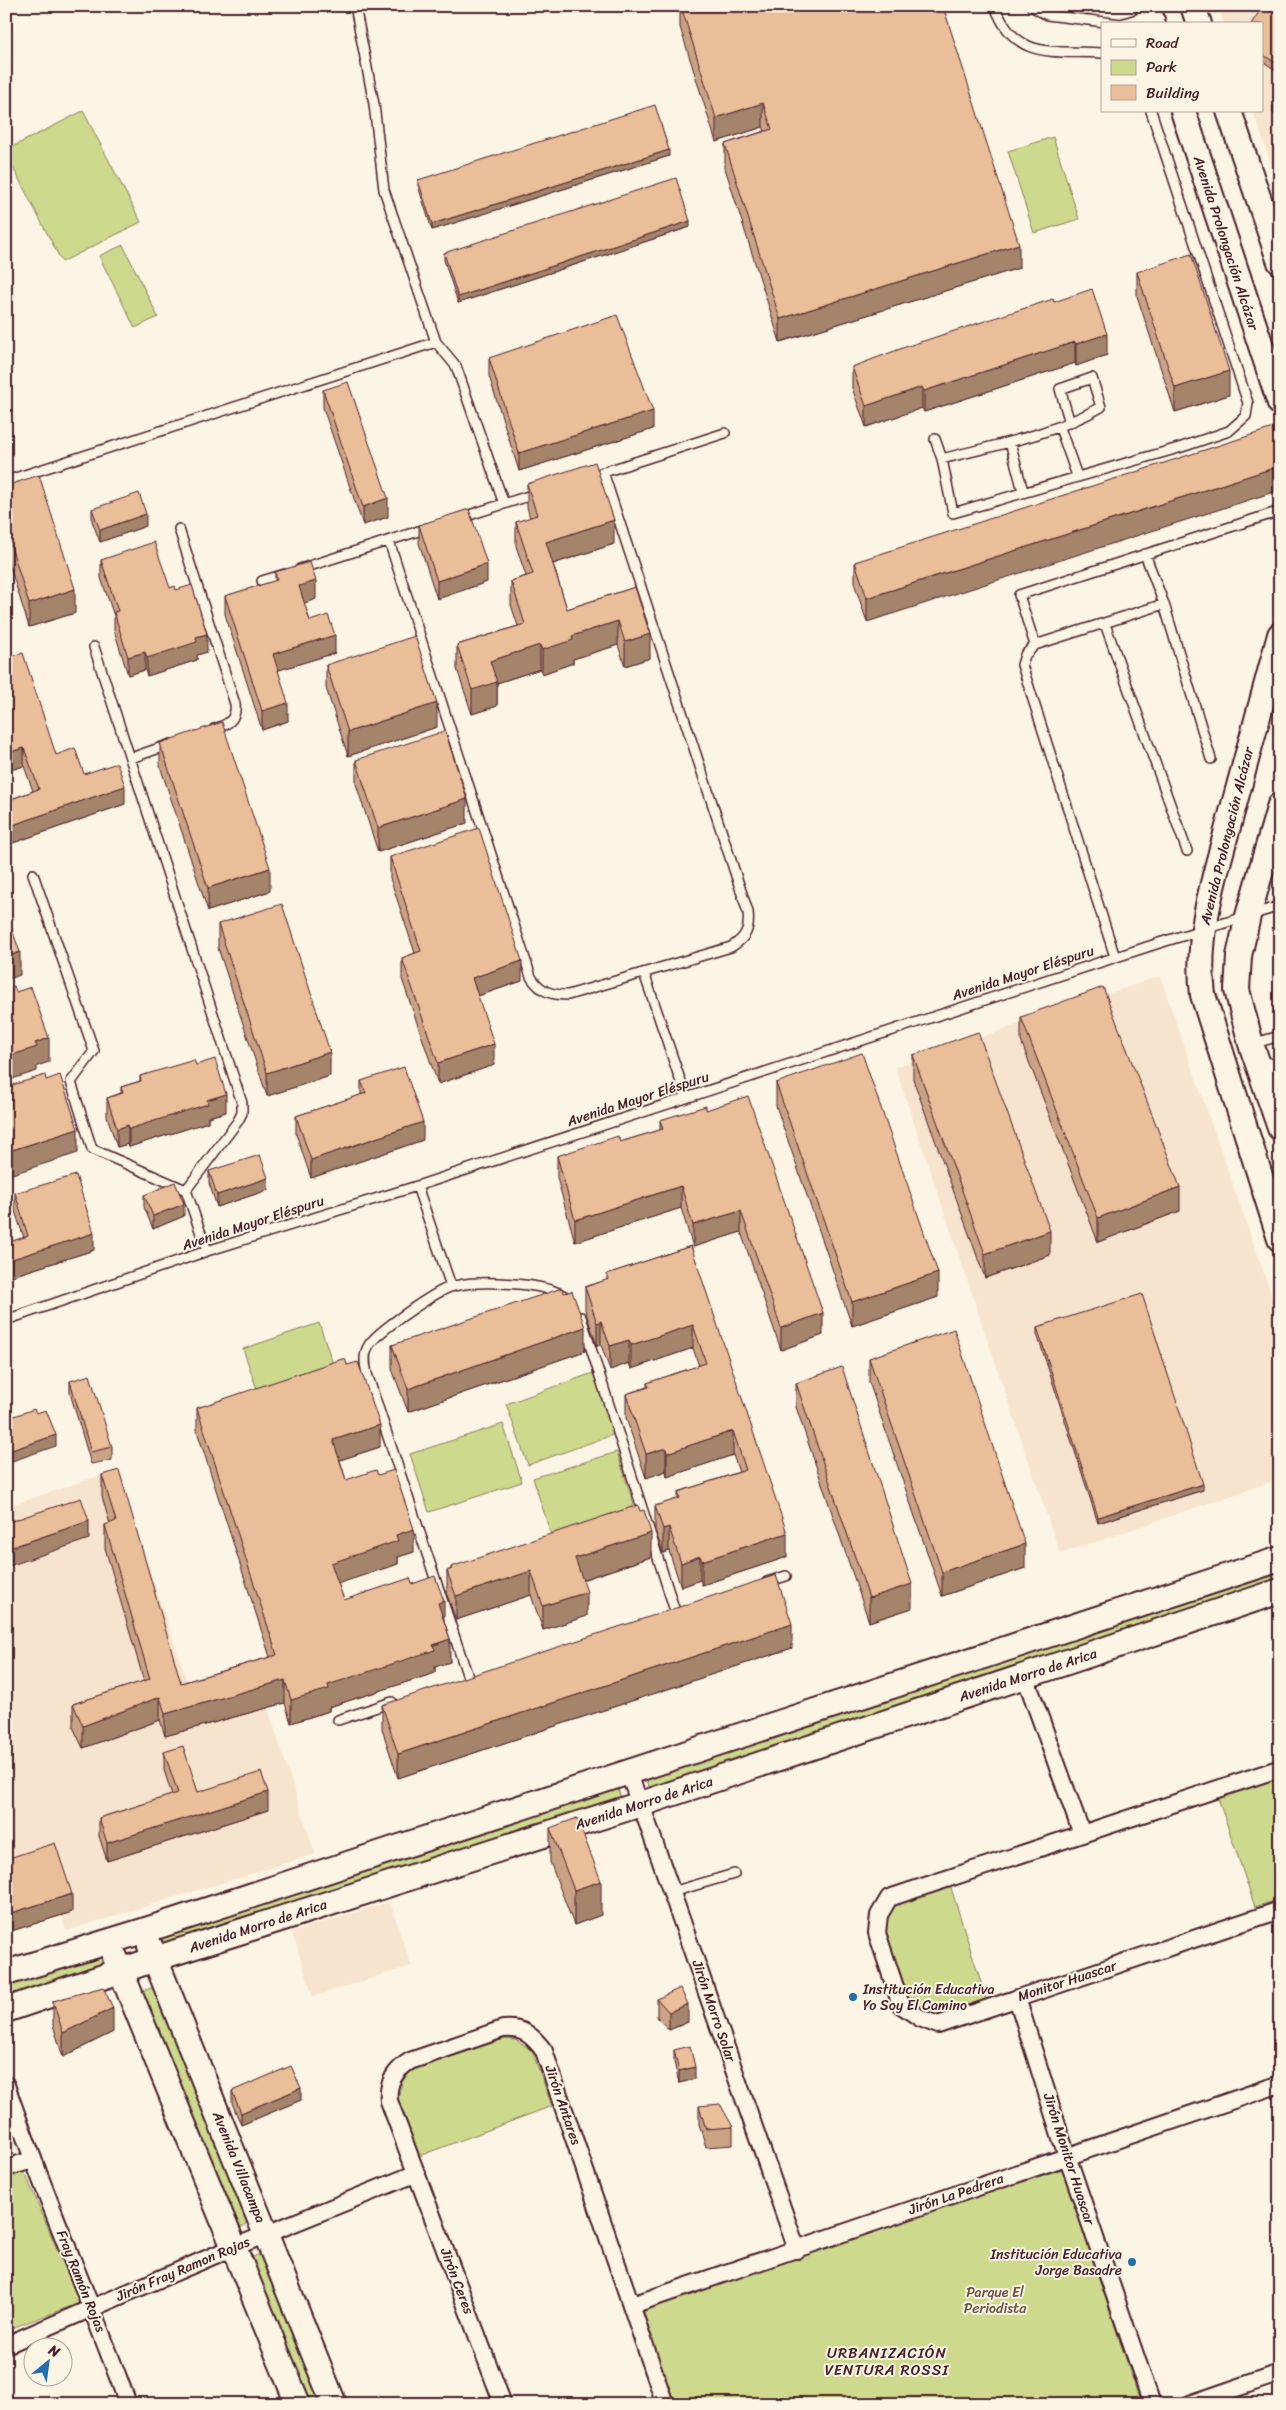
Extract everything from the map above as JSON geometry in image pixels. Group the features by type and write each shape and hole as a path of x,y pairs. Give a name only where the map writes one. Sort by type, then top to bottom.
{"main road":[{"path":"1193,6 1198,22"},
{"name":"Avenida Prolongación Alcázar","path":"1182,112 1280,403"},
{"path":"1229,112 1280,262"},
{"name":"Avenida Prolongación Alcázar","path":"1280,635 1202,929 1200,970 1203,995 1276,1214 1280,1239"},
{"path":"1280,805 1248,916 1239,956 1237,990 1254,1050 1280,1128"},
{"path":"6,1973 142,1931 1280,1559"},
{"name":"Avenida Morro de Arica","path":"6,2010 157,1959 641,1804 1280,1591"},
{"name":"Avenida Villacampa","path":"142,1931 157,1959 334,2404"},
{"path":"108,1942 298,2404"}],"street":[{"path":"1026,1676 1082,1834"},
{"name":"Monitor Huascar","path":"1280,1771 1275,1770 889,1898 879,1915 877,1933 901,2005 920,2018 938,2025 1280,1910"},
{"name":"Jirón Morro Solar","path":"628,1772 641,1804 798,2250"},
{"name":"Jirón Monitor Huascar","path":"1017,1998 1067,2156 1152,2404"},
{"name":"Jirón Antares","path":"410,2158 389,2102 390,2085 398,2068 410,2061 503,2029 514,2028 525,2031 535,2039 544,2051 665,2404"},
{"name":"Jirón La Pedrera","path":"632,2305 798,2250 1280,2084"},
{"name":"Fray Ramón Rojas","path":"6,2085 32,2160 92,2307 128,2404"},
{"name":"Jirón Ceres","path":"410,2158 503,2404"},
{"path":"6,2168 32,2160"},
{"name":"Jirón Fray Ramon Rojas","path":"6,2345 233,2247 416,2173"},
{"path":"1190,2404 1280,2373"}],"lane":[{"path":"355,6 374,104 384,190 436,342 456,366 504,504"},
{"path":"995,6 1000,21 1010,35 1022,45 1041,49 1101,53"},
{"path":"1031,6 1047,15 1105,22"},
{"path":"1127,22 1150,15"},
{"path":"935,440 942,459 953,513 1023,491 1182,447 1229,431 1246,416 1248,403 1151,112"},
{"path":"6,481 436,342"},
{"path":"942,459 1060,428 1070,423 1101,407 1092,378 1060,388 1070,423"},
{"path":"1060,428 1077,476"},
{"path":"585,478 725,433"},
{"path":"1010,442 1023,491"},
{"path":"389,541 531,977 538,988 552,995 568,995 731,947 742,940 749,926 748,912 603,472"},
{"path":"451,521 549,490"},
{"path":"1035,645 1019,595 1280,511"},
{"path":"262,581 433,527"},
{"path":"180,529 235,704 236,713 232,720 225,726 206,732"},
{"path":"1145,554 1164,604 1211,759"},
{"path":"1115,957 1022,665 1025,655 1035,645 1164,604"},
{"path":"1105,624 1187,851"},
{"path":"94,646 242,1103 242,1113 238,1121 186,1190"},
{"path":"130,758 178,742"},
{"path":"33,874 94,1051 70,1082 92,1149 186,1190 207,1252"},
{"name":"Avenida Mayor Eléspuru","path":"6,1320 207,1252 417,1186 1115,957 1280,906"},
{"path":"644,973 686,1097"},
{"path":"1280,1036 1254,1050 1280,1067"},
{"path":"417,1186 451,1286"},
{"path":"468,1677 367,1374 364,1358 368,1346 377,1335 432,1296 451,1286 471,1283 545,1287 565,1295 575,1306 680,1610 666,1614"},
{"path":"758,1585 786,1576"},
{"path":"459,1680 478,1674"},
{"path":"338,1720 403,1699"},
{"path":"672,1892 734,1874"}],"shaded area":[{"path":"1218,6 1280,6 1280,190 1253,112 1264,112 1264,22 1223,22"},
{"path":"1160,976 1280,1319 1280,1479 1060,1554 895,1067"},
{"path":"116,1470 188,1684 255,1668 315,1854 66,1931 62,1916 6,1933 6,1507"},
{"path":"390,1902 411,1966 313,1997 292,1932"}],"green space":[{"path":"83,111 141,222 62,262 6,154 6,150"},
{"path":"1053,137 1079,219 1034,233 1008,151"},
{"path":"123,245 158,317 135,328 99,256"},
{"path":"319,1323 335,1370 259,1395 243,1349"},
{"path":"593,1373 615,1434 528,1465 506,1404"},
{"path":"503,1424 522,1482 429,1512 410,1454"},
{"path":"617,1452 637,1514 553,1541 533,1478"},
{"path":"1280,1567 1280,1583 650,1789 645,1775"},
{"path":"1280,1778 1280,1899 1255,1907 1217,1795"},
{"path":"616,1783 621,1798 163,1948 156,1933"},
{"path":"950,1885 987,2001 938,2019 902,1999 882,1933 892,1903"},
{"path":"101,1954 106,1970 6,2002 6,1985"},
{"path":"154,1987 247,2221 244,2226 238,2229 142,1991"},
{"path":"504,2039 516,2040 532,2051 552,2106 419,2156 398,2098 402,2082 412,2070"},
{"name":"Parque El Periodista","path":"1062,2169 1141,2404 672,2404 643,2318 646,2306"},
{"path":"13,2170 25,2173 80,2303 6,2330 6,2173"},
{"path":"264,2252 324,2404 308,2404 251,2258"}],"building":[{"path":"681,6 943,6 1019,244 780,319 725,144 772,129 763,103 716,118"},
{"path":"1257,6 1280,6 1280,66 1264,55 1264,22 1252,22 1261,9"},
{"path":"1280,97 1280,111 1273,107"},
{"path":"655,105 669,150 432,224 418,180"},
{"path":"676,178 690,221 458,297 444,253"},
{"path":"1191,254 1229,371 1175,388 1137,272"},
{"path":"1092,289 1107,334 1076,344 1075,342 924,391 922,387 866,406 852,367 908,346 1053,299 1054,302"},
{"path":"617,315 653,411 519,453 489,358"},
{"path":"348,382 388,498 363,507 323,390"},
{"path":"1273,428 1280,449 1280,466 867,598 855,562"},
{"path":"595,462 614,520 546,542 567,609 635,587 650,634 625,642 618,621 572,636 573,640 542,650 540,645 490,661 497,682 472,690 457,645 525,624 511,581 533,574 516,522 537,515 527,484"},
{"path":"39,475 75,589 29,604 6,530 6,486"},
{"path":"139,493 146,514 100,530 92,509"},
{"path":"469,509 487,564 437,581 419,525"},
{"path":"154,542 170,588 175,586 176,590 192,585 207,634 196,637 197,642 147,658 145,652 128,657 114,612 118,611 101,560"},
{"path":"310,562 316,581 299,586 310,621 328,615 335,635 273,654 288,703 262,711 225,596 277,580 275,572"},
{"path":"415,636 437,703 348,732 326,665"},
{"path":"23,653 56,755 75,748 84,774 117,763 125,786 13,825 6,801 39,789 24,748 10,752 6,740 6,658"},
{"path":"222,722 270,868 208,888 160,743"},
{"path":"445,731 467,799 378,828 356,760"},
{"path":"479,828 522,961 472,978 494,1044 438,1063 402,958 421,951 390,857"},
{"path":"282,904 330,1052 267,1073 218,924"},
{"path":"6,913 20,952 6,957"},
{"path":"14,986 16,992 31,987 49,1038 35,1043 37,1047 6,1057 6,989"},
{"path":"1103,987 1180,1187 1098,1218 1021,1017"},
{"path":"978,1032 1050,1231 985,1254 913,1055"},
{"path":"862,1053 938,1273 852,1302 776,1083"},
{"path":"215,1059 226,1094 207,1100 208,1104 129,1129 128,1125 117,1129 107,1098 123,1093 121,1087 141,1081 140,1076 194,1060 196,1065"},
{"path":"404,1067 423,1122 311,1160 296,1116 366,1093 361,1081"},
{"path":"45,1075 46,1080 60,1075 78,1129 6,1152 6,1087"},
{"path":"748,1096 823,1313 781,1328 741,1211 693,1225 681,1186 575,1220 557,1156 618,1136 620,1142 663,1129 660,1120 706,1106 706,1110"},
{"path":"260,1155 268,1178 217,1195 209,1171"},
{"path":"76,1175 94,1233 6,1261 6,1243 28,1236 15,1193"},
{"path":"175,1182 184,1204 153,1216 144,1195"},
{"path":"691,1246 787,1533 702,1561 700,1556 681,1563 669,1527 663,1529 655,1506 680,1498 678,1492 746,1470 733,1431 667,1453 666,1448 646,1454 626,1394 649,1387 647,1383 706,1363 693,1325 631,1345 629,1340 610,1346 601,1321 597,1323 585,1287 609,1279 607,1274"},
{"path":"562,1288 564,1293 572,1291 585,1327 408,1389 392,1345"},
{"path":"1142,1294 1203,1484 1098,1517 1037,1327"},
{"path":"954,1329 1025,1544 942,1572 869,1358"},
{"path":"345,1358 347,1365 358,1362 380,1425 333,1440 346,1480 376,1470 378,1475 394,1470 414,1529 396,1535 398,1541 331,1563 344,1600 410,1578 412,1584 435,1576 444,1601 438,1603 450,1639 433,1645 435,1650 328,1685 329,1689 291,1700 285,1680 165,1714 160,1697 83,1726 73,1704 150,1679 105,1525 116,1521 102,1475 119,1470 181,1683 277,1655 197,1408"},
{"path":"842,1367 912,1584 869,1598 796,1383"},
{"path":"90,1375 112,1447 91,1452 70,1381"},
{"path":"34,1409 36,1413 46,1410 56,1435 6,1452 6,1419"},
{"path":"81,1498 89,1521 6,1549 6,1523"},
{"path":"638,1505 640,1511 644,1510 651,1533 575,1558 587,1592 543,1606 531,1571 456,1596 447,1571 452,1569 451,1567"},
{"path":"776,1575 792,1624 398,1754 382,1705"},
{"path":"6,1722 11,1736 6,1737"},
{"path":"183,1746 198,1792 261,1772 268,1792 107,1843 99,1818 178,1793 164,1752"},
{"path":"577,1818 601,1881 574,1890 550,1828"},
{"path":"55,1843 72,1894 11,1913 6,1900 6,1859"},
{"path":"103,1987 113,2008 63,2033 53,2001"},
{"path":"680,1988 688,2004 669,2012 657,1999"},
{"path":"690,2046 695,2067 679,2071 674,2050"},
{"path":"291,2066 301,2088 241,2113 232,2091"},
{"path":"720,2104 733,2127 706,2129 699,2106"}],"place":[{"name":"Institución Educativa Yo Soy El Camino","path":"853,1997"},
{"name":"Institución Educativa Jorge Basadre","path":"1132,2262"}],"district":[{"name":"URBANIZACIÓN VENTURA ROSSI","path":"887,2362"}]}
